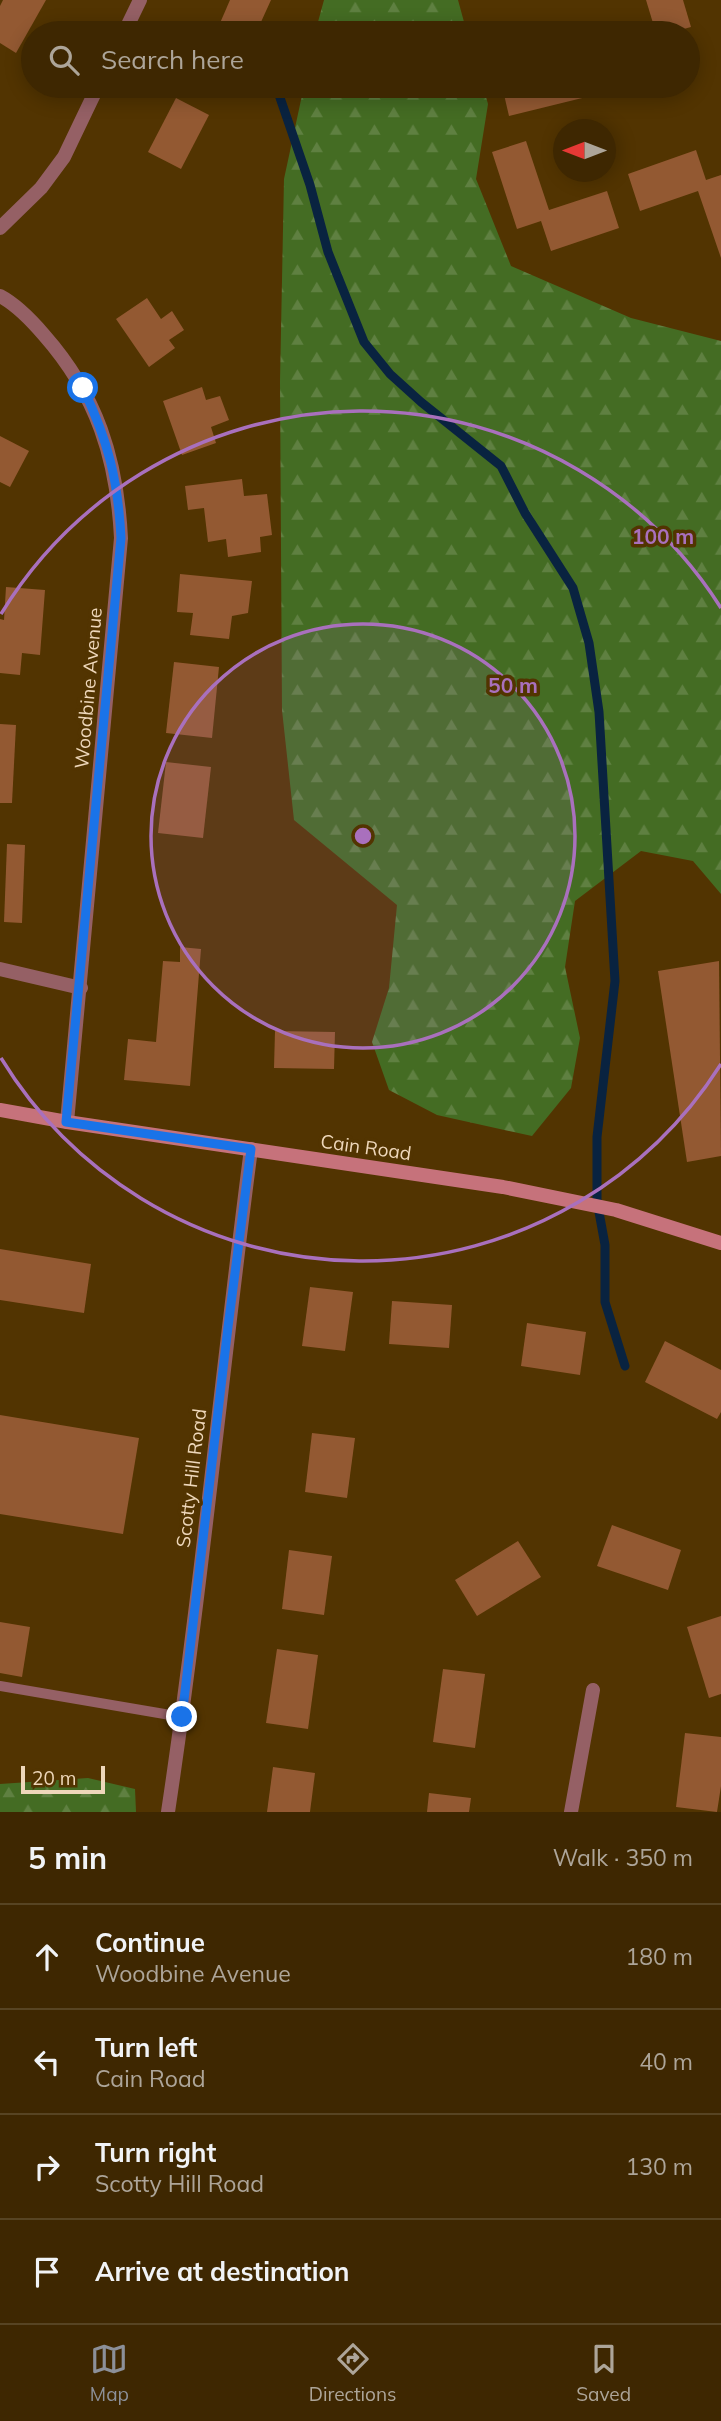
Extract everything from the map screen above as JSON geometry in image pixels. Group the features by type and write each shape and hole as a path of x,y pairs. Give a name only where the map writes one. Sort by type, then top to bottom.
{"main road":[{"name":"Cain Road","path":"0,1110 503,1187 616,1210 721,1243"}],"street":[{"path":"130,21 140,0"},
{"path":"0,228 41,188 64,157 92,98"},
{"name":"Woodbine Avenue","path":"0,296 37,327 62,356 83,388 100,424 112,460 119,499 121,538 81,988 66,1122"},
{"path":"0,969 81,988"},
{"name":"Scotty Hill Road","path":"168,1812 251,1149"},
{"path":"571,1812 593,1690"}],"lane":[{"path":"0,1686 182,1717"}],"green space":[{"path":"324,0 458,0 464,21 318,21"},
{"path":"301,98 486,98 488,104 476,179 511,266 631,318 721,341 721,894 693,861 641,851 575,901 565,967 580,1038 571,1088 532,1136 437,1115 389,1090 372,1042 389,988 397,905 294,820 282,710 280,382 284,179"},
{"path":"88,1778 135,1789 136,1812 0,1812 0,1784"}],"building":[{"path":"3,0 46,0 34,21 21,21 21,44 16,53 0,43 0,6"},
{"path":"230,0 271,0 261,21 221,21"},
{"path":"646,0 683,0 689,21 652,21"},
{"path":"176,98 209,115 181,169 148,152"},
{"path":"505,98 582,98 509,116"},
{"path":"526,141 549,210 607,191 619,228 551,251 541,221 517,229 492,152"},
{"path":"696,150 706,180 721,175 721,258 698,191 640,211 628,174"},
{"path":"147,298 161,319 172,311 184,330 169,340 175,348 149,367 116,319"},
{"path":"202,387 206,400 220,396 229,420 211,427 216,443 182,455 163,401"},
{"path":"0,436 29,451 10,487 0,482"},
{"path":"242,479 244,496 267,494 272,535 260,537 261,552 228,557 226,539 208,542 204,508 188,510 185,486"},
{"path":"180,574 252,581 248,613 232,616 229,639 190,635 193,613 177,612"},
{"path":"6,587 45,590 40,655 22,653 20,675 0,673 0,619 4,620"},
{"path":"174,662 219,667 212,738 166,733"},
{"path":"0,724 16,725 12,803 0,803"},
{"path":"166,762 211,767 203,838 158,833"},
{"path":"7,844 25,845 22,923 4,922"},
{"path":"180,947 201,949 190,1086 124,1080 128,1039 156,1042 163,961 180,962"},
{"path":"719,961 721,1156 687,1162 658,971"},
{"path":"275,1031 335,1032 334,1069 274,1068"},
{"path":"0,1249 91,1264 84,1313 0,1300"},
{"path":"310,1287 353,1292 345,1351 302,1346"},
{"path":"392,1301 452,1305 449,1348 389,1344"},
{"path":"527,1323 586,1332 580,1375 521,1366"},
{"path":"665,1341 721,1370 721,1412 717,1419 645,1382"},
{"path":"0,1415 139,1438 123,1534 0,1514"},
{"path":"312,1433 355,1438 347,1498 305,1492"},
{"path":"612,1525 681,1550 668,1590 597,1566"},
{"path":"518,1541 541,1577 477,1616 455,1580"},
{"path":"289,1550 332,1556 324,1615 282,1609"},
{"path":"721,1616 721,1694 709,1698 687,1627"},
{"path":"0,1622 30,1627 22,1677 0,1673"},
{"path":"277,1649 318,1655 308,1729 266,1723"},
{"path":"443,1669 485,1674 475,1748 433,1742"},
{"path":"685,1733 721,1737 721,1786 717,1812 676,1807"},
{"path":"273,1767 315,1773 310,1812 267,1812"},
{"path":"429,1793 471,1798 469,1812 427,1812"}],"waterway":[{"path":"280,98 310,185 328,252 364,342 390,374 501,466 525,513 573,588 589,643 599,712 615,981 597,1137 597,1201 605,1245 605,1302 625,1366"}],"route":[{"path":"83,388 100,424 112,460 119,499 121,538 81,988 66,1122 251,1149 182,1717"}]}
